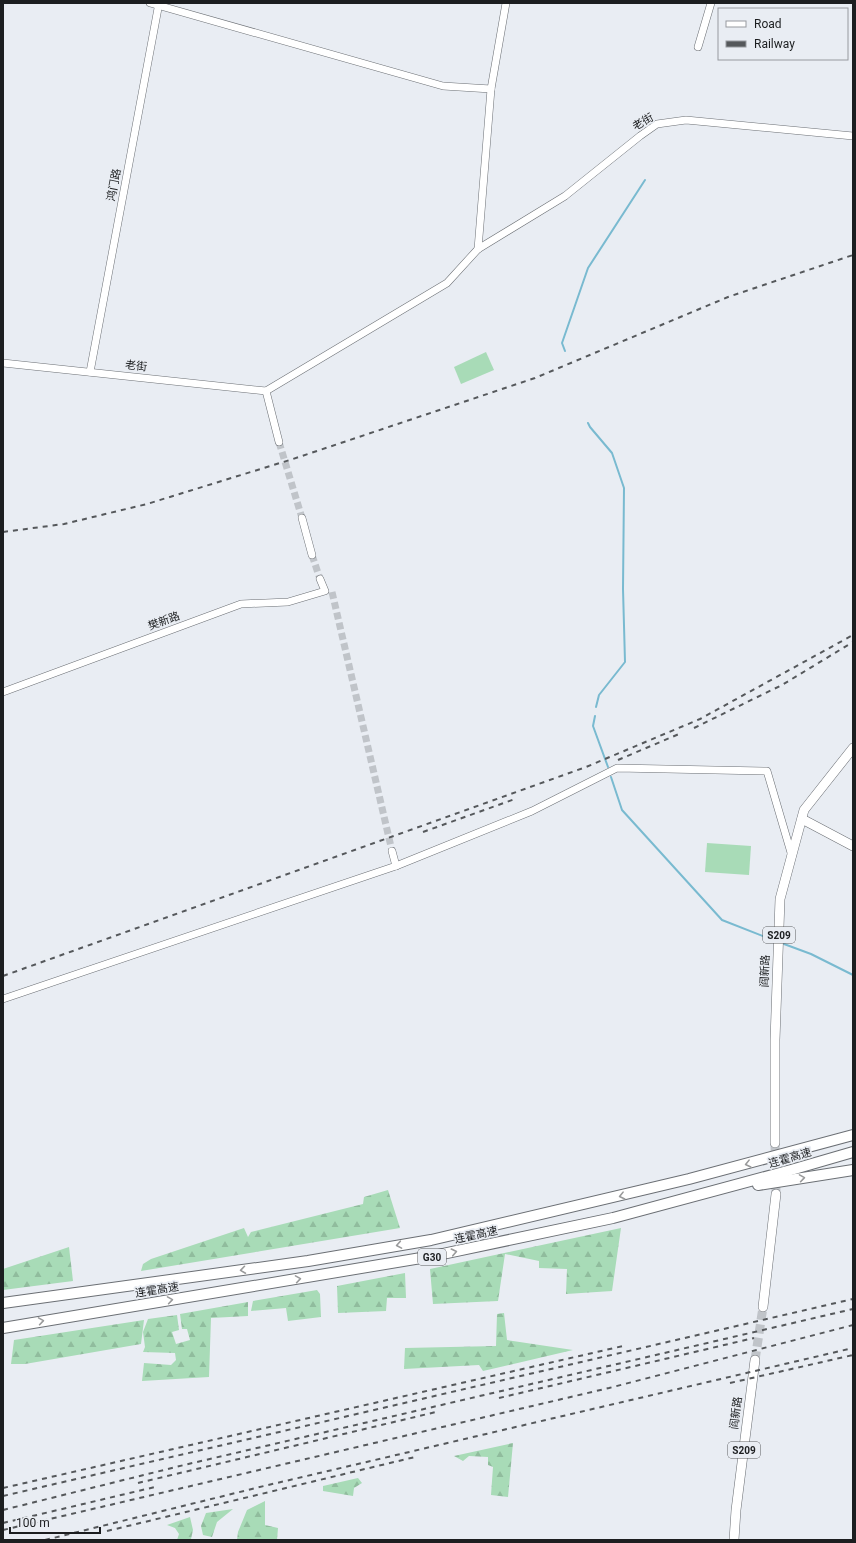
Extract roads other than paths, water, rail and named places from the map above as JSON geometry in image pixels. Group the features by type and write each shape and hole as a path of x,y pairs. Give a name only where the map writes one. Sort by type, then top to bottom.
{"highway":[{"name":"连霍高速","path":"3,1303 308,1261 431,1240 689,1179 853,1134"},
{"name":"连霍高速","path":"3,1328 433,1256 613,1218 853,1152"},
{"path":"708,1192 853,1170"}],"main road":[{"name":"阎新路","path":"775,1143 774,1040 780,899 804,810 853,748"},
{"path":"802,819 853,846"},
{"path":"762,1307 776,1194"},
{"name":"阎新路","path":"734,1540 736,1510 755,1360"}],"street":[{"path":"150,3 159,4 443,86 491,89"},
{"path":"478,249 491,89 506,3"},
{"path":"698,47 711,3"},
{"name":"鸿门路","path":"90,372 159,4"},
{"name":"老街","path":"3,363 266,390 447,283 478,249 564,196 657,124 686,120 853,136"},
{"path":"266,390 279,442"},
{"path":"302,518 312,555"},
{"name":"樊新路","path":"3,692 241,604 288,602 329,591 320,579"},
{"path":"3,999 396,866 532,810 617,768 767,771 792,856"},
{"path":"392,851 396,866"}],"waterway":[{"path":"565,351 562,343 588,268 645,180"},
{"path":"588,423 612,453 624,488 623,589 625,662 599,695 596,707"},
{"path":"595,716 593,726 608,767"},
{"path":"611,777 622,810 722,920 773,940"},
{"path":"784,944 811,954 853,975"}],"tunnel":[{"path":"279,442 302,518"},
{"path":"312,555 320,579"},
{"path":"332,592 392,851"},
{"path":"775,1143 776,1194"},
{"path":"755,1360 763,1307"}],"railway":[{"path":"3,532 64,524 147,504 293,459 535,378 728,297 853,255"},
{"path":"3,976 586,767 700,719 853,635"},
{"path":"694,728 782,685 853,642"},
{"path":"618,760 679,734"},
{"path":"423,832 515,799"},
{"path":"3,1496 853,1299"},
{"path":"3,1510 184,1465 853,1309"},
{"path":"3,1530 609,1388 853,1325"},
{"path":"499,1398 754,1338"},
{"path":"3,1488 623,1346"},
{"path":"45,1540 264,1486 853,1348"},
{"path":"730,1383 853,1355"},
{"path":"138,1483 436,1412"},
{"path":"107,1531 415,1457"},
{"path":"3,1523 155,1487"}]}
